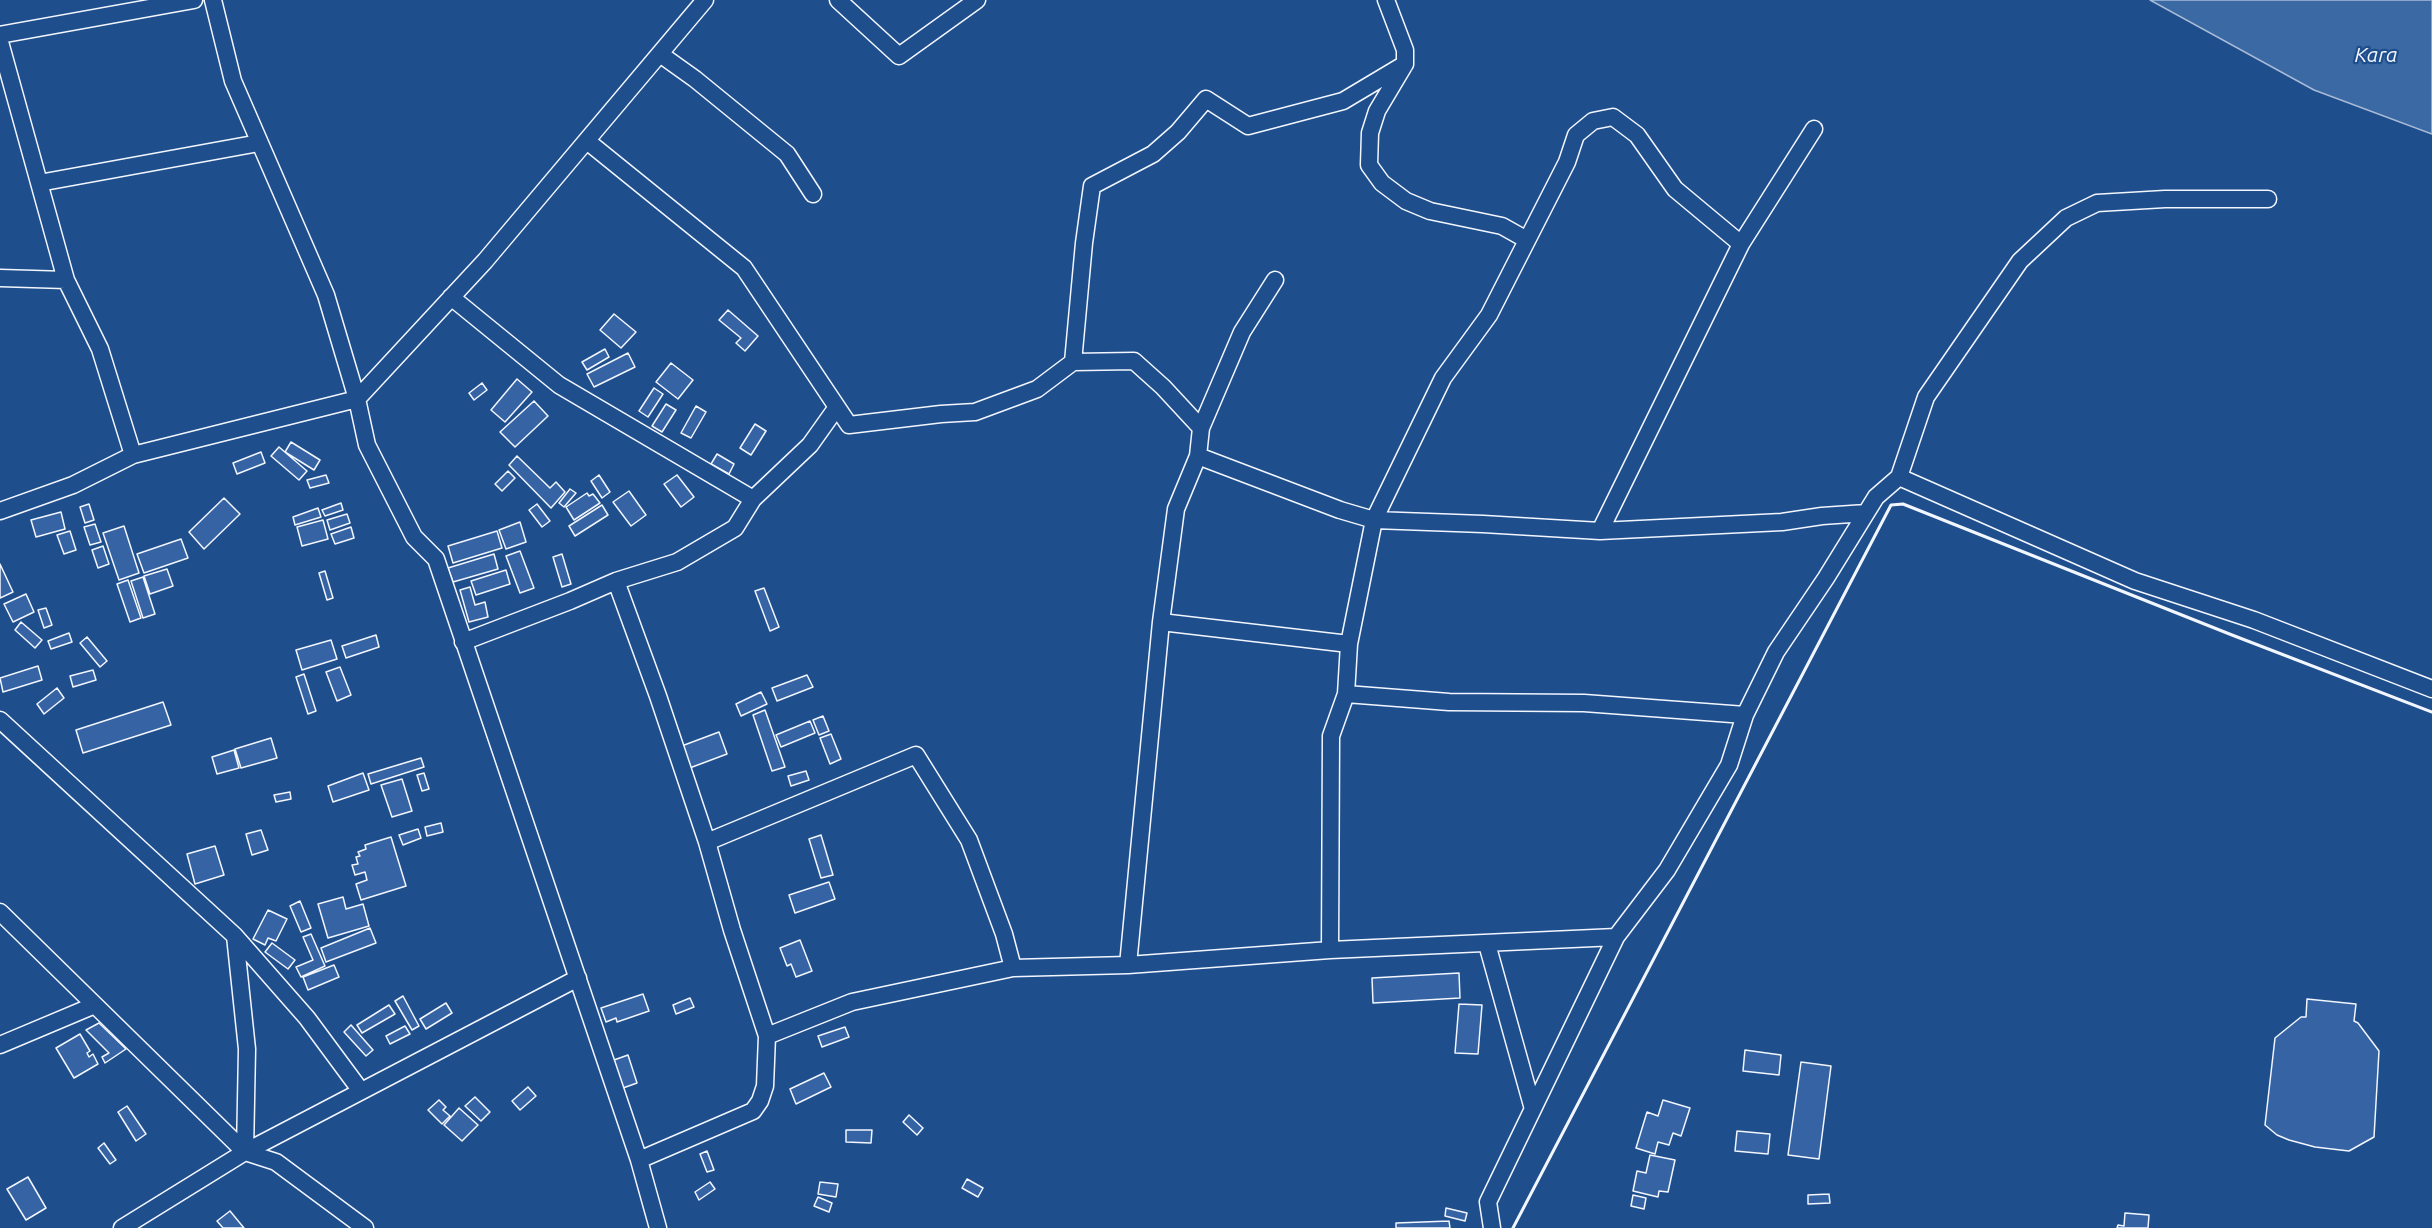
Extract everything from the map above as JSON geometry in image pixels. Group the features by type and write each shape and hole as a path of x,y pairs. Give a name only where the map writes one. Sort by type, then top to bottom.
{"street":[{"path":"0,35 194,0"},
{"path":"213,0 233,81 326,295 357,399 367,446 414,537 436,559 639,1160 658,1228"},
{"path":"0,511 72,485 133,455 357,399 485,261 705,0"},
{"path":"838,0 899,56 977,0"},
{"path":"1386,0 1405,50 1405,64 1377,111 1370,133 1369,165 1382,183 1406,201 1430,211 1502,226 1527,240"},
{"path":"0,42 66,280 100,349 133,455"},
{"path":"660,54 695,79 787,154 813,194"},
{"path":"1073,362 1084,243 1092,186 1153,154 1178,132 1206,99 1248,126 1343,101 1405,64"},
{"path":"1330,950 1331,736 1346,694 1349,644 1374,520 1443,378 1489,315 1568,162 1576,135 1593,121 1613,117 1637,135 1674,189 1741,244"},
{"path":"1600,531 1741,244 1814,129"},
{"path":"587,141 744,268 849,425 975,412 1037,389 1073,362 1134,361 1163,387 1201,428"},
{"path":"39,183 260,143"},
{"path":"1492,1228 1488,1202 1616,937 1667,870 1729,765 1745,715 1776,652 1826,578 1876,496 1899,477 1926,397 2020,261 2066,218 2097,203 2165,199 2268,198"},
{"path":"0,278 66,280"},
{"path":"1128,965 1161,622 1176,509 1198,456 1201,428 1242,332 1275,280"},
{"path":"452,297 559,385 753,499"},
{"path":"463,642 570,601 616,580 677,562 735,528 753,499 810,445 837,407"},
{"path":"1198,456 1340,510 1374,520 1600,531 1782,522 1866,513"},
{"path":"1899,477 2135,580 2254,620 2432,689"},
{"path":"616,580 707,842 732,930 767,1036 765,1086 760,1101 753,1111 639,1160"},
{"path":"1161,622 1349,644"},
{"path":"1346,694 1449,702 1584,703 1745,715"},
{"path":"0,720 235,936 307,1018 361,1091"},
{"path":"707,842 916,755 969,840 1004,934 1028,967"},
{"path":"0,912 245,1152 276,1162 365,1228"},
{"path":"235,936 247,1049 245,1152"},
{"path":"767,1036 852,1002 1028,967 1128,965 1330,950 1616,937"},
{"path":"1487,944 1533,1109"},
{"path":"122,1228 245,1152 578,978"},
{"path":"0,1045 95,1005"}],"water":[{"name":"Kara","path":"2150,0 2432,0 2432,134 2314,90"}],"building":[{"path":"728,310 758,336 745,351 736,343 741,338 719,320"},
{"path":"614,314 636,332 621,348 600,330"},
{"path":"605,349 609,357 587,370 582,362"},
{"path":"628,353 635,367 594,387 587,374"},
{"path":"671,363 693,380 678,399 656,382"},
{"path":"517,379 532,392 505,422 491,410"},
{"path":"482,383 487,390 474,400 469,393"},
{"path":"654,388 663,394 648,417 639,411"},
{"path":"534,401 548,416 515,447 500,432"},
{"path":"666,404 676,410 662,432 652,426"},
{"path":"696,406 706,412 691,438 681,433"},
{"path":"755,424 766,431 751,455 740,448"},
{"path":"291,442 320,460 314,470 285,452"},
{"path":"279,447 307,471 299,480 271,456"},
{"path":"261,452 265,463 237,474 233,463"},
{"path":"717,454 734,464 729,474 711,464"},
{"path":"517,456 550,488 556,482 565,492 551,508 509,465"},
{"path":"508,471 515,478 502,491 495,484"},
{"path":"326,475 329,483 310,488 307,480"},
{"path":"599,475 610,492 602,498 591,481"},
{"path":"677,475 694,497 681,507 664,484"},
{"path":"570,489 576,493 564,507 559,503"},
{"path":"629,491 646,515 631,526 613,502"},
{"path":"587,493 589,496 593,494 600,503 574,520 566,507"},
{"path":"224,498 240,514 204,549 189,532"},
{"path":"341,503 343,510 325,516 322,510"},
{"path":"89,504 94,520 85,523 80,507"},
{"path":"537,504 550,521 542,527 529,510"},
{"path":"602,505 608,515 575,536 569,526"},
{"path":"318,508 321,517 295,525 293,517"},
{"path":"61,512 65,529 36,537 31,520"},
{"path":"347,514 350,523 330,530 327,520"},
{"path":"323,520 328,539 302,546 297,527"},
{"path":"520,522 526,542 506,549 499,530"},
{"path":"95,524 101,542 90,545 84,527"},
{"path":"124,526 139,573 119,580 103,533"},
{"path":"351,527 354,538 335,544 331,534"},
{"path":"70,531 76,550 64,554 57,535"},
{"path":"497,531 502,548 453,563 448,546"},
{"path":"181,539 188,558 144,573 137,554"},
{"path":"103,546 109,564 98,568 92,550"},
{"path":"520,551 534,588 520,593 506,556"},
{"path":"494,554 498,569 453,582 448,568"},
{"path":"562,554 571,584 562,587 553,557"},
{"path":"0,564 13,592 0,598"},
{"path":"167,569 173,586 150,594 144,576"},
{"path":"506,570 510,584 476,595 471,581"},
{"path":"325,571 333,598 327,600 319,573"},
{"path":"143,577 155,614 143,618 131,581"},
{"path":"128,580 141,618 130,622 117,584"},
{"path":"470,587 475,605 485,602 488,617 469,622 460,590"},
{"path":"764,588 779,627 770,631 755,591"},
{"path":"26,594 34,612 13,622 4,604"},
{"path":"46,608 52,625 44,628 38,610"},
{"path":"21,622 42,640 35,648 15,630"},
{"path":"69,633 72,642 51,649 48,641"},
{"path":"376,635 379,647 346,658 342,646"},
{"path":"87,637 107,661 100,667 80,643"},
{"path":"331,640 337,659 302,670 296,650"},
{"path":"38,666 42,680 3,692 0,678"},
{"path":"340,667 351,695 337,701 326,672"},
{"path":"93,670 96,680 73,687 70,676"},
{"path":"304,674 316,711 308,714 296,677"},
{"path":"807,675 813,687 777,701 772,688"},
{"path":"57,688 64,698 44,714 37,704"},
{"path":"761,692 767,704 741,716 736,704"},
{"path":"163,702 171,725 83,753 76,730"},
{"path":"765,710 785,767 772,771 753,715"},
{"path":"823,716 829,731 819,735 813,720"},
{"path":"810,721 815,733 781,747 776,735"},
{"path":"719,732 727,754 687,769 679,747"},
{"path":"831,734 841,759 830,764 820,738"},
{"path":"271,738 277,758 241,768 235,749"},
{"path":"234,750 239,768 217,774 212,757"},
{"path":"421,758 424,767 371,784 368,774"},
{"path":"806,771 809,780 791,786 788,776"},
{"path":"363,773 369,790 333,802 328,786"},
{"path":"424,773 429,789 422,791 417,775"},
{"path":"402,779 412,811 392,817 381,785"},
{"path":"290,792 291,799 276,802 274,795"},
{"path":"441,823 443,832 427,836 425,827"},
{"path":"418,829 421,838 403,845 399,835"},
{"path":"261,830 268,850 252,855 246,834"},
{"path":"821,835 833,875 821,878 809,839"},
{"path":"391,837 406,886 361,900 356,884 367,880 365,872 355,875 352,865 358,864 356,857 360,856 358,852 366,849 365,845"},
{"path":"215,846 224,875 195,884 187,854"},
{"path":"829,882 835,899 795,913 789,895"},
{"path":"343,897 346,909 363,904 369,926 328,938 318,904"},
{"path":"300,901 311,928 301,932 290,906"},
{"path":"268,910 287,919 276,941 268,938 265,945 253,939"},
{"path":"370,928 376,943 326,962 321,948"},
{"path":"311,934 325,966 301,977 296,967 313,960 303,937"},
{"path":"800,940 812,971 796,977 791,964 787,966 780,948"},
{"path":"272,943 295,960 288,969 265,952"},
{"path":"334,965 339,977 308,990 303,977"},
{"path":"1459,973 1460,998 1373,1003 1372,978"},
{"path":"643,994 649,1011 617,1022 616,1018 606,1022 601,1008"},
{"path":"403,996 419,1026 412,1030 395,1001"},
{"path":"690,998 694,1007 676,1014 673,1005"},
{"path":"2307,999 2356,1004 2354,1021 2379,1051 2374,1137 2349,1151 2315,1147 2289,1140 2277,1135 2265,1125 2275,1038 2301,1017 2306,1017"},
{"path":"446,1003 452,1013 426,1029 420,1019"},
{"path":"1459,1004 1482,1005 1478,1054 1455,1053"},
{"path":"389,1005 395,1014 362,1033 357,1025"},
{"path":"99,1023 126,1049 105,1063 102,1057 109,1053 86,1030"},
{"path":"351,1025 373,1050 366,1056 344,1032"},
{"path":"405,1026 410,1034 390,1044 386,1036"},
{"path":"845,1027 849,1037 822,1047 818,1036"},
{"path":"80,1034 90,1051 87,1053 89,1057 93,1054 98,1064 74,1078 56,1048"},
{"path":"1745,1050 1781,1055 1779,1075 1743,1071"},
{"path":"628,1055 637,1083 623,1088 614,1060"},
{"path":"1801,1062 1831,1066 1819,1159 1788,1155"},
{"path":"824,1073 831,1087 796,1104 790,1089"},
{"path":"528,1087 536,1096 520,1110 512,1101"},
{"path":"475,1097 490,1112 481,1121 465,1106"},
{"path":"439,1100 446,1107 443,1110 450,1116 442,1124 428,1110"},
{"path":"1663,1100 1690,1108 1681,1136 1673,1133 1669,1145 1658,1142 1655,1154 1636,1148 1647,1112 1658,1116"},
{"path":"127,1106 146,1134 136,1141 118,1112"},
{"path":"459,1108 478,1125 462,1141 444,1125"},
{"path":"909,1115 923,1128 917,1135 903,1122"},
{"path":"846,1130 872,1130 871,1143 846,1142"},
{"path":"1737,1131 1770,1134 1768,1154 1735,1151"},
{"path":"104,1143 116,1160 110,1164 98,1148"},
{"path":"707,1151 714,1170 707,1172 700,1154"},
{"path":"1650,1155 1675,1160 1668,1192 1659,1191 1658,1197 1633,1191 1637,1171 1646,1173"},
{"path":"28,1177 46,1208 26,1220 7,1189"},
{"path":"967,1179 983,1188 978,1197 962,1188"},
{"path":"710,1182 715,1189 699,1200 695,1192"},
{"path":"820,1182 838,1184 836,1197 818,1194"},
{"path":"1829,1194 1830,1203 1808,1204 1808,1195"},
{"path":"1633,1195 1646,1198 1644,1209 1631,1206"},
{"path":"818,1197 832,1203 829,1212 814,1206"},
{"path":"1446,1208 1467,1213 1465,1221 1445,1216"},
{"path":"230,1211 244,1228 223,1228 217,1221"},
{"path":"2125,1213 2149,1215 2148,1228 2117,1228 2118,1225 2124,1226"},
{"path":"1449,1221 1450,1228 1396,1228 1396,1223"}],"wall":[{"path":"1513,1228 1891,505 1903,504 2432,712"}]}
